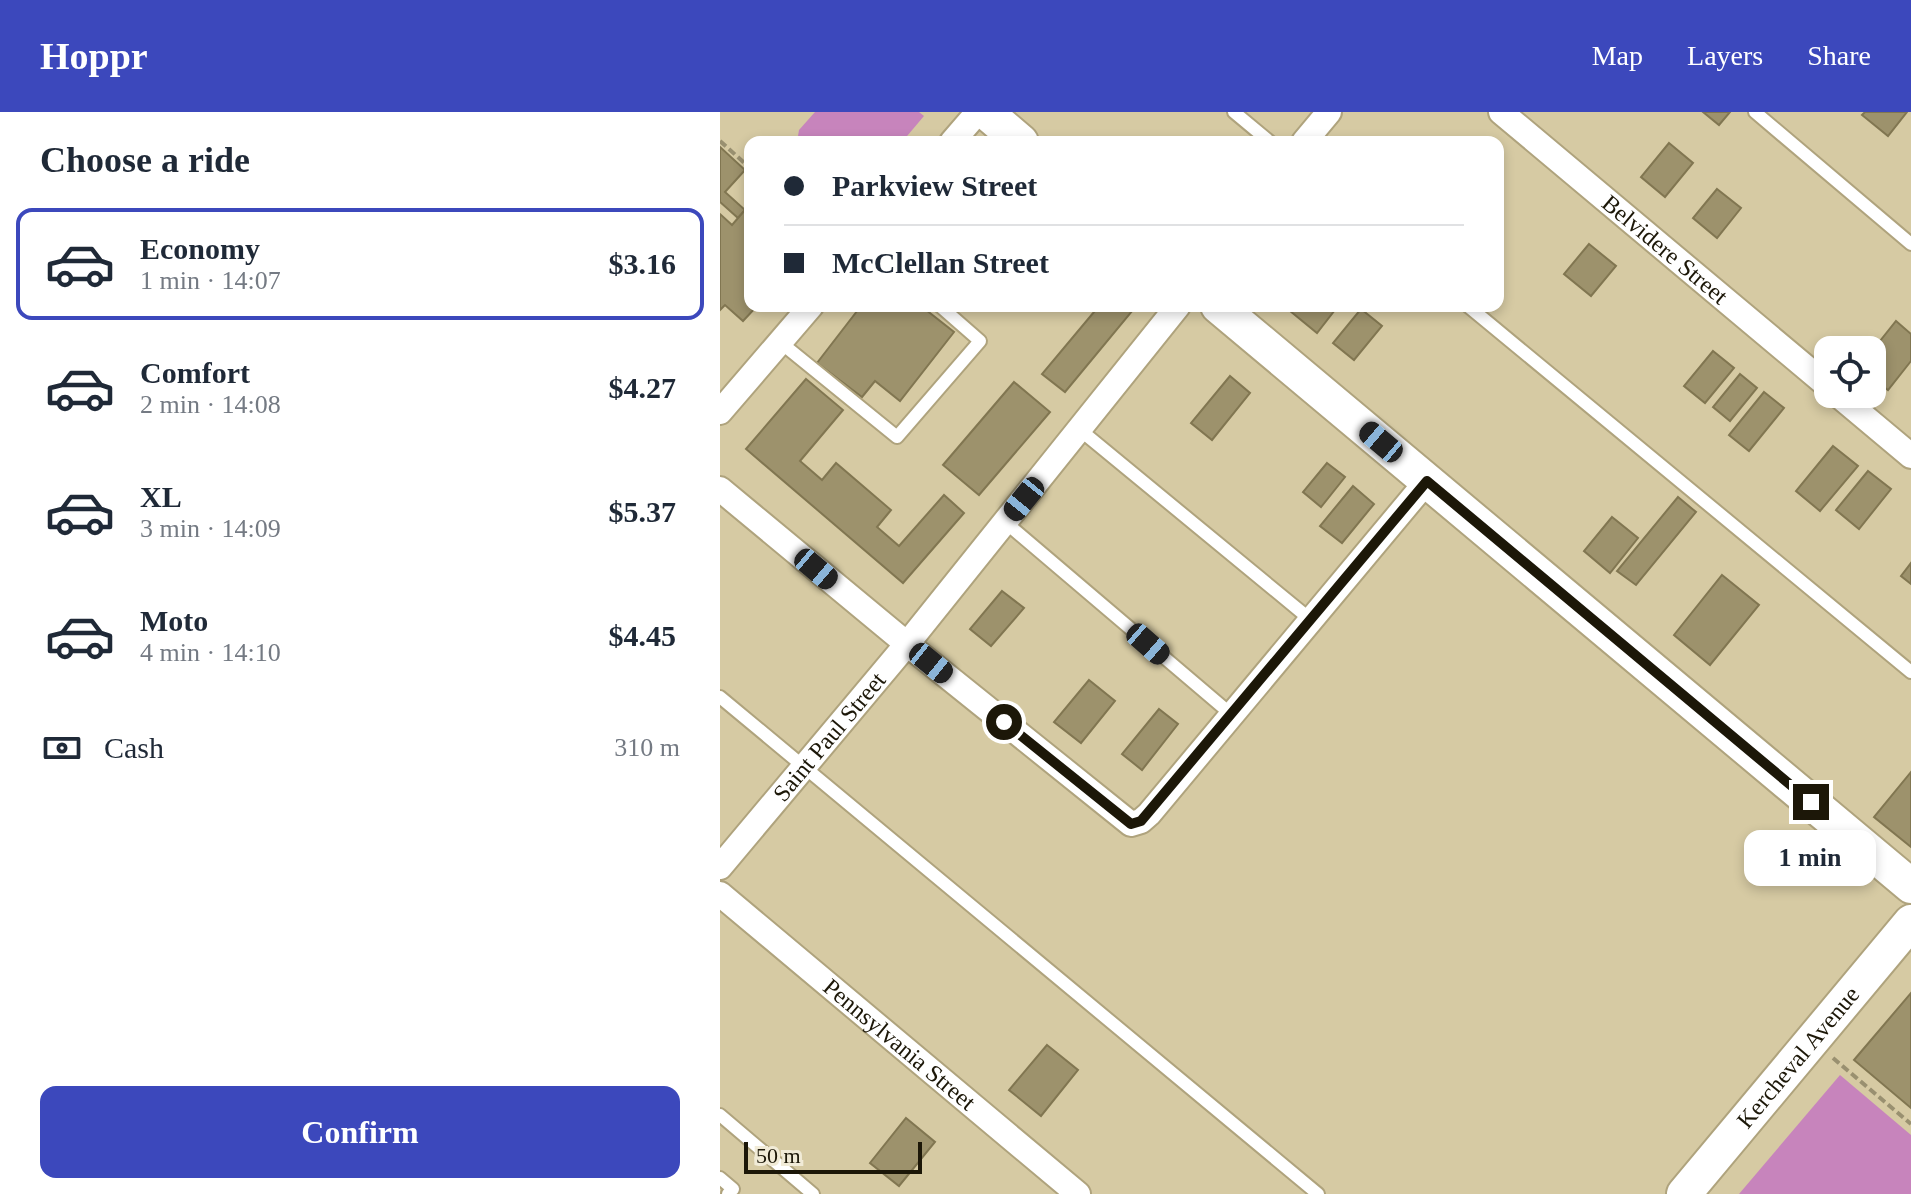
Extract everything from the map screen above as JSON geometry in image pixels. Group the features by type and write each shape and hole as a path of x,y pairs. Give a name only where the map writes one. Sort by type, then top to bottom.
{"street":[{"path":"957,136 978,112"},
{"path":"986,112 1014,136"},
{"path":"1309,136 1329,112"},
{"name":"Belvidere Street","path":"1502,112 1814,374"},
{"path":"720,412 806,312"},
{"name":"Saint Paul Street","path":"720,867 907,644 1173,312"},
{"path":"1225,312 1911,886"},
{"path":"1854,408 1911,456"},
{"path":"720,489 1131,824 1149,814 1427,481"},
{"name":"Pennsylvania Street","path":"720,894 1078,1194"},
{"name":"Kercheval Avenue","path":"1684,1194 1911,922"}],"lane":[{"path":"1234,112 1263,136"},
{"path":"1755,112 1911,244"},
{"path":"780,342 897,437 980,341 947,312"},
{"path":"1475,312 1911,672"},
{"path":"1079,429 1311,620"},
{"path":"1005,522 1232,715"},
{"path":"720,697 1318,1194"},
{"path":"720,1115 813,1194"},
{"path":"720,1178 733,1189 728,1194"}],"path":[{"path":"720,141 744,163"},
{"path":"1812,1041 1911,1124"}],"shaded area":[{"path":"815,112 919,112 924,116 907,136 798,136 799,130"},
{"path":"1840,1075 1911,1135 1911,1194 1739,1194"}],"building":[{"path":"1703,112 1730,112 1719,125"},
{"path":"1865,112 1907,112 1888,136 1862,115"},
{"path":"1669,143 1693,163 1665,197 1641,177"},
{"path":"720,147 744,169 725,192 744,211 738,218 720,202"},
{"path":"1717,189 1741,208 1717,238 1693,218"},
{"path":"744,211 744,312 751,312 743,321 725,305 720,310 720,214 732,225"},
{"path":"1589,244 1616,266 1591,296 1564,274"},
{"path":"856,312 929,312 954,332 900,401 875,381 862,397 817,363"},
{"path":"1094,312 1131,312 1065,392 1042,374"},
{"path":"1291,312 1333,312 1317,333"},
{"path":"1359,312 1365,312 1382,326 1354,360 1333,343"},
{"path":"1896,321 1911,334 1911,361 1888,390 1886,336"},
{"path":"1713,351 1734,368 1705,403 1684,386"},
{"path":"1740,374 1757,388 1730,421 1713,407"},
{"path":"1230,376 1250,393 1212,440 1191,423"},
{"path":"806,379 843,410 800,461 822,480 836,463 891,510 877,527 899,546 944,495 964,513 903,583 746,449"},
{"path":"1014,382 1050,412 979,495 943,465"},
{"path":"1764,392 1784,408 1749,451 1729,435"},
{"path":"1833,446 1858,466 1820,511 1796,491"},
{"path":"1327,463 1345,477 1321,507 1303,492"},
{"path":"1868,471 1891,489 1859,529 1836,510"},
{"path":"1353,486 1374,504 1342,543 1320,526"},
{"path":"1678,497 1696,512 1636,585 1617,571"},
{"path":"1612,517 1638,538 1610,573 1584,551"},
{"path":"1911,563 1911,584 1901,576"},
{"path":"1722,575 1759,605 1710,665 1674,635"},
{"path":"1002,591 1024,608 991,646 970,629"},
{"path":"1089,680 1115,701 1081,743 1054,722"},
{"path":"1159,709 1178,724 1142,770 1122,754"},
{"path":"1911,772 1911,847 1874,817"},
{"path":"1911,993 1911,1108 1854,1060"},
{"path":"1047,1045 1078,1070 1041,1116 1009,1090"},
{"path":"906,1118 935,1142 899,1186 870,1163"}],"route":[{"path":"1004,722 1131,824 1141,821 1427,481 1811,802"}]}
